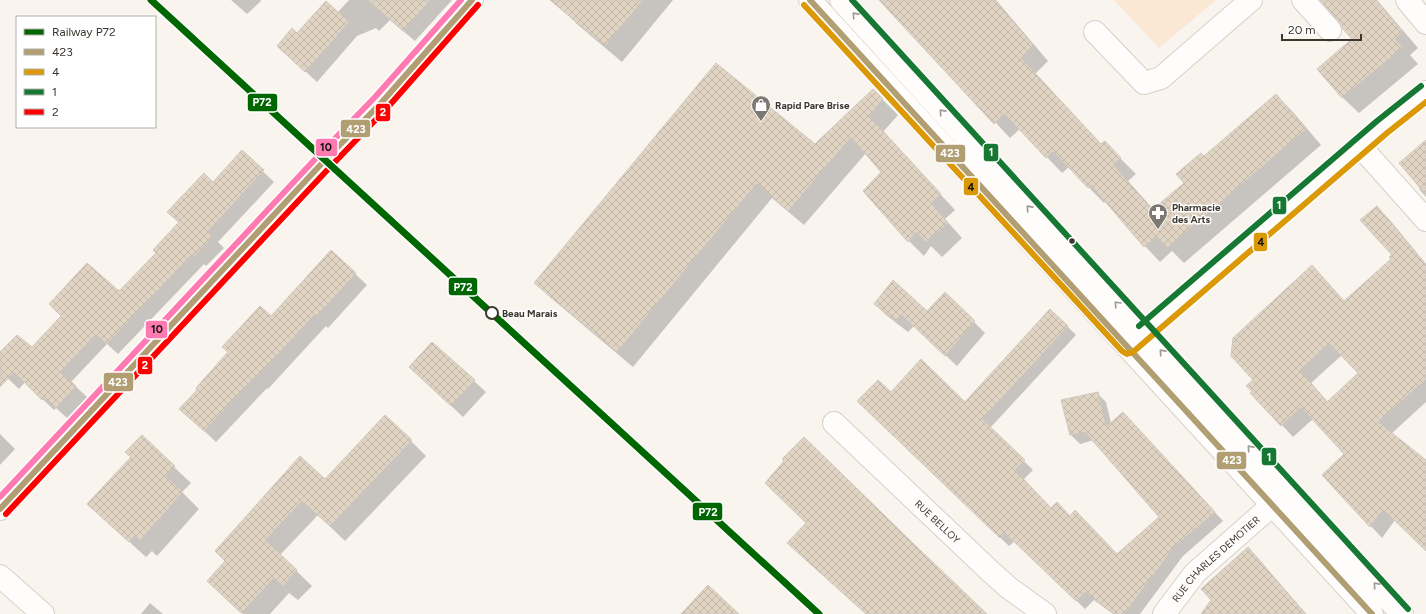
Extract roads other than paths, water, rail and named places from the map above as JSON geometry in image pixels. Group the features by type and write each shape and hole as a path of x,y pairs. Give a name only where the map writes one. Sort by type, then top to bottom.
{"street":[{"path":"0,509 325,160 352,134 472,0"},
{"path":"810,0 1372,614"},
{"path":"841,0 1043,224 1402,614"},
{"path":"1095,32 1144,83 1161,78 1251,0"},
{"path":"1303,0 1330,30"},
{"path":"1407,0 1426,23"},
{"path":"1128,346 1360,146 1426,92"},
{"path":"1360,146 1426,220"},
{"name":"RUE BELLOY","path":"834,423 1008,588 1045,614"},
{"name":"RUE CHARLES DEMOTIER","path":"1164,614 1195,573 1289,490"},
{"path":"0,576 43,614"}],"rail line":[{"name":"P72","path":"151,0 819,614"}],"place":[{"name":"Rapid Pare Brise","path":"761,122"},
{"name":"Pharmacie des Arts","path":"1158,230"},
{"name":"Beau Marais","path":"492,313"}]}
